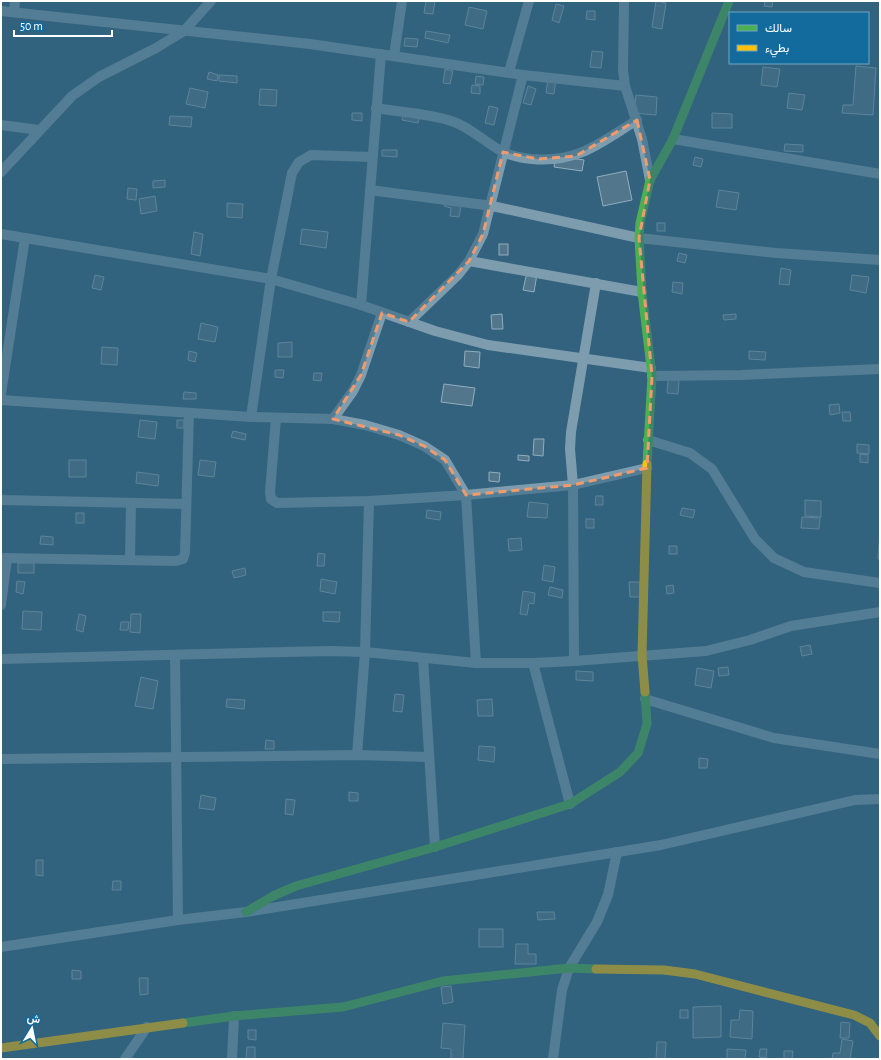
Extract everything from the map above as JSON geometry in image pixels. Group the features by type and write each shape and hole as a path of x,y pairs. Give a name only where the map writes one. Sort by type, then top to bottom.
{"street":[{"path":"14,12 15,1"},
{"path":"1,172 72,96 99,77 156,48 184,31 212,1"},
{"path":"394,56 402,1"},
{"path":"509,72 529,1"},
{"path":"624,1 622,47 625,86 638,120 650,180"},
{"path":"246,912 273,896 296,886 435,847 570,804 620,772 638,753 647,724 642,655 648,440 652,372 642,292 638,238 644,203 650,180 673,139 729,1"},
{"path":"1,11 271,39 523,75 625,86"},
{"path":"361,305 368,233 372,156 381,54"},
{"path":"409,322 458,275 469,261 483,234 492,206 503,152 523,75"},
{"path":"376,108 454,122 503,152 516,156 538,159 561,160 576,156 593,148 638,120"},
{"path":"1,125 39,130"},
{"path":"673,139 880,174"},
{"path":"251,417 271,279 292,174 299,162 311,155 372,156"},
{"path":"370,190 492,206 638,238 776,253 880,260"},
{"path":"1,234 271,279 361,305 435,331 488,344 582,358 652,372 741,376 880,369"},
{"path":"1,394 25,238"},
{"path":"469,261 642,292"},
{"path":"574,661 573,485 570,449 571,432 582,358 596,283"},
{"path":"333,419 353,391 361,375 382,313"},
{"path":"1,400 251,417 333,419 365,425 399,435 424,446 445,460 466,495 476,663"},
{"path":"1,605 4,558 176,561 183,559 189,413"},
{"path":"276,418 271,499 278,503 369,501 466,495 573,485 648,468"},
{"path":"648,440 690,453 712,469 755,540 774,558 804,572 880,583"},
{"path":"1,500 186,504"},
{"path":"357,755 364,652 369,501"},
{"path":"130,559 131,503"},
{"path":"1,659 175,656 330,651 364,652 476,663 574,661 706,651 750,640 791,626 880,612"},
{"path":"175,656 178,920"},
{"path":"422,658 435,847"},
{"path":"533,663 570,804"},
{"path":"645,699 774,738 880,754"},
{"path":"1,759 357,755 429,757"},
{"path":"1,946 178,920 246,912 661,845 855,800 880,799"},
{"path":"553,1059 562,990 569,968 597,922 608,895 617,852"},
{"path":"1,1048 234,1016 343,1007 442,981 569,968 657,970 695,974 854,1015 870,1023 880,1036"},
{"path":"232,1059 234,1016"},
{"path":"125,1059 147,1027"}],"highlighted area":[{"path":"637,120 650,180 639,238 652,376 647,468 573,485 466,495 445,460 424,446 399,435 333,419 361,375 382,313 409,322 469,261 483,234 503,152 538,159 576,156"}],"building":[{"path":"426,1 435,1 433,14 424,13"},
{"path":"656,1 666,3 662,29 652,27"},
{"path":"765,1 773,1 772,7 764,6"},
{"path":"556,4 564,6 559,23 552,20"},
{"path":"469,7 487,11 483,29 465,25"},
{"path":"587,11 595,11 595,20 586,19"},
{"path":"426,31 450,35 448,43 425,38"},
{"path":"405,38 418,39 417,47 404,46"},
{"path":"592,51 603,52 601,68 590,67"},
{"path":"856,66 876,68 873,115 842,113 843,105 853,105"},
{"path":"763,67 780,69 777,87 761,85"},
{"path":"445,69 453,71 450,84 443,83"},
{"path":"209,72 218,75 217,81 207,79"},
{"path":"219,75 237,76 237,83 219,81"},
{"path":"476,76 484,77 483,85 475,84"},
{"path":"548,78 556,79 554,94 546,93"},
{"path":"472,85 480,86 480,94 471,93"},
{"path":"528,86 536,89 531,105 523,103"},
{"path":"190,88 208,92 205,108 186,104"},
{"path":"260,89 277,90 276,106 259,105"},
{"path":"789,93 805,95 802,110 787,108"},
{"path":"636,95 657,97 656,115 634,113"},
{"path":"489,106 498,108 494,125 485,123"},
{"path":"352,113 362,113 362,121 352,120"},
{"path":"712,113 732,114 732,128 712,128"},
{"path":"403,114 419,117 418,123 402,120"},
{"path":"170,116 192,117 191,127 169,125"},
{"path":"785,144 803,145 803,152 784,151"},
{"path":"382,150 397,150 397,157 382,156"},
{"path":"556,156 584,160 582,171 554,167"},
{"path":"695,157 703,159 701,167 693,165"},
{"path":"626,171 632,200 603,206 597,177"},
{"path":"165,180 165,187 153,188 153,181"},
{"path":"128,188 137,189 136,200 127,199"},
{"path":"719,190 739,193 736,210 716,207"},
{"path":"155,196 157,211 141,214 139,199"},
{"path":"445,198 462,201 459,217 450,216 451,208 444,206"},
{"path":"227,203 243,204 242,218 227,217"},
{"path":"657,223 665,223 665,231 657,231"},
{"path":"302,229 328,232 326,248 300,244"},
{"path":"194,232 203,234 200,256 191,254"},
{"path":"499,244 508,244 508,255 499,255"},
{"path":"679,253 687,255 685,263 677,261"},
{"path":"781,268 791,270 789,285 779,284"},
{"path":"527,272 537,274 534,292 523,290"},
{"path":"95,275 104,277 101,290 92,288"},
{"path":"852,275 869,277 866,293 850,290"},
{"path":"673,282 683,283 682,294 672,292"},
{"path":"502,314 503,329 492,329 491,315"},
{"path":"736,314 736,319 724,320 723,315"},
{"path":"201,323 218,327 215,342 198,339"},
{"path":"292,342 292,357 278,357 278,343"},
{"path":"102,347 118,348 117,365 101,364"},
{"path":"189,351 197,353 195,362 188,360"},
{"path":"465,351 480,352 479,368 464,366"},
{"path":"749,351 766,352 765,360 749,359"},
{"path":"275,370 284,370 283,378 275,377"},
{"path":"314,373 322,373 321,381 313,380"},
{"path":"668,379 679,380 678,394 667,393"},
{"path":"444,384 475,388 472,406 441,402"},
{"path":"184,392 196,393 196,399 183,399"},
{"path":"839,404 840,413 830,415 829,405"},
{"path":"842,412 850,412 851,421 843,421"},
{"path":"140,420 157,422 155,439 138,437"},
{"path":"177,420 184,420 184,428 177,428"},
{"path":"233,431 246,434 245,440 231,437"},
{"path":"534,439 544,439 543,456 533,455"},
{"path":"857,444 869,445 869,454 857,453"},
{"path":"860,454 868,455 868,463 860,462"},
{"path":"518,455 529,456 529,461 518,460"},
{"path":"69,460 86,460 86,477 69,477"},
{"path":"200,460 216,462 214,477 198,475"},
{"path":"137,472 159,475 158,486 136,483"},
{"path":"489,472 500,473 499,482 489,481"},
{"path":"596,496 603,496 603,505 595,505"},
{"path":"805,500 821,501 821,517 805,516"},
{"path":"529,502 548,504 547,518 527,517"},
{"path":"682,508 695,510 693,518 680,515"},
{"path":"427,510 441,512 440,520 426,518"},
{"path":"76,513 84,513 84,523 76,523"},
{"path":"802,517 820,518 819,529 801,528"},
{"path":"586,519 594,519 594,528 586,528"},
{"path":"880,532 880,559 878,559"},
{"path":"41,536 53,537 53,545 40,544"},
{"path":"521,538 522,550 509,551 508,539"},
{"path":"669,546 677,546 677,554 669,554"},
{"path":"318,553 325,554 324,566 317,566"},
{"path":"18,563 34,563 34,573 18,573"},
{"path":"544,565 555,567 553,582 542,580"},
{"path":"245,568 246,575 234,578 232,571"},
{"path":"321,579 337,582 335,594 320,591"},
{"path":"17,581 25,582 23,594 16,592"},
{"path":"629,582 640,582 641,597 630,597"},
{"path":"673,585 674,593 667,594 666,586"},
{"path":"550,587 563,590 562,598 548,595"},
{"path":"523,591 535,593 534,604 529,603 527,615 520,614"},
{"path":"23,611 42,612 41,630 22,629"},
{"path":"323,612 340,612 339,622 323,621"},
{"path":"79,614 86,616 83,632 76,630"},
{"path":"131,614 141,614 140,633 130,632"},
{"path":"121,622 129,622 128,630 120,630"},
{"path":"810,645 812,654 802,656 800,647"},
{"path":"728,667 729,675 719,676 718,668"},
{"path":"697,668 714,671 711,688 695,685"},
{"path":"576,671 593,672 593,681 576,680"},
{"path":"141,677 158,681 153,709 135,706"},
{"path":"395,694 404,695 402,712 393,711"},
{"path":"227,699 245,700 244,709 226,707"},
{"path":"492,699 493,716 478,716 477,700"},
{"path":"266,740 274,741 274,749 265,749"},
{"path":"479,746 495,747 494,762 478,760"},
{"path":"699,758 708,759 707,768 699,768"},
{"path":"349,792 358,793 358,801 349,801"},
{"path":"201,795 216,798 214,810 199,808"},
{"path":"286,799 295,800 293,815 285,814"},
{"path":"36,860 43,860 43,876 36,875"},
{"path":"113,881 121,881 121,890 112,890"},
{"path":"537,912 554,912 555,919 538,920"},
{"path":"479,929 503,929 503,947 479,947"},
{"path":"516,944 528,944 528,954 536,954 536,964 515,964"},
{"path":"72,970 81,971 81,979 72,979"},
{"path":"139,978 148,978 148,994 140,995"},
{"path":"451,986 453,1002 443,1004 441,987"},
{"path":"721,1006 721,1037 693,1038 693,1007"},
{"path":"680,1010 688,1010 688,1018 680,1018"},
{"path":"740,1010 753,1011 752,1039 730,1037 731,1020 739,1020"},
{"path":"841,1022 850,1023 849,1038 840,1038"},
{"path":"443,1023 465,1025 463,1059 451,1059 451,1049 441,1048"},
{"path":"248,1030 256,1030 256,1040 248,1039"},
{"path":"842,1039 853,1041 850,1059 832,1059 833,1053 840,1053"},
{"path":"657,1042 666,1042 665,1059 656,1059"},
{"path":"247,1047 255,1047 255,1059 246,1059"},
{"path":"727,1049 746,1050 745,1059 727,1059"},
{"path":"760,1049 767,1049 766,1058 759,1057"},
{"path":"784,1051 793,1051 792,1059 784,1059"}],"traffic: fast":[{"path":"647,464 652,376 642,292 639,238 640,223 650,180 673,139 729,1"},
{"path":"246,912 273,896 296,886 435,847 570,804 620,772 638,753 647,724 645,692"},
{"path":"183,1023 234,1016 343,1007 443,981 569,968 596,969"}],"traffic: slow":[{"path":"645,692 642,655 647,464"},
{"path":"596,969 664,970 695,974 854,1015 870,1023 880,1036"},
{"path":"1,1048 183,1023"}]}
